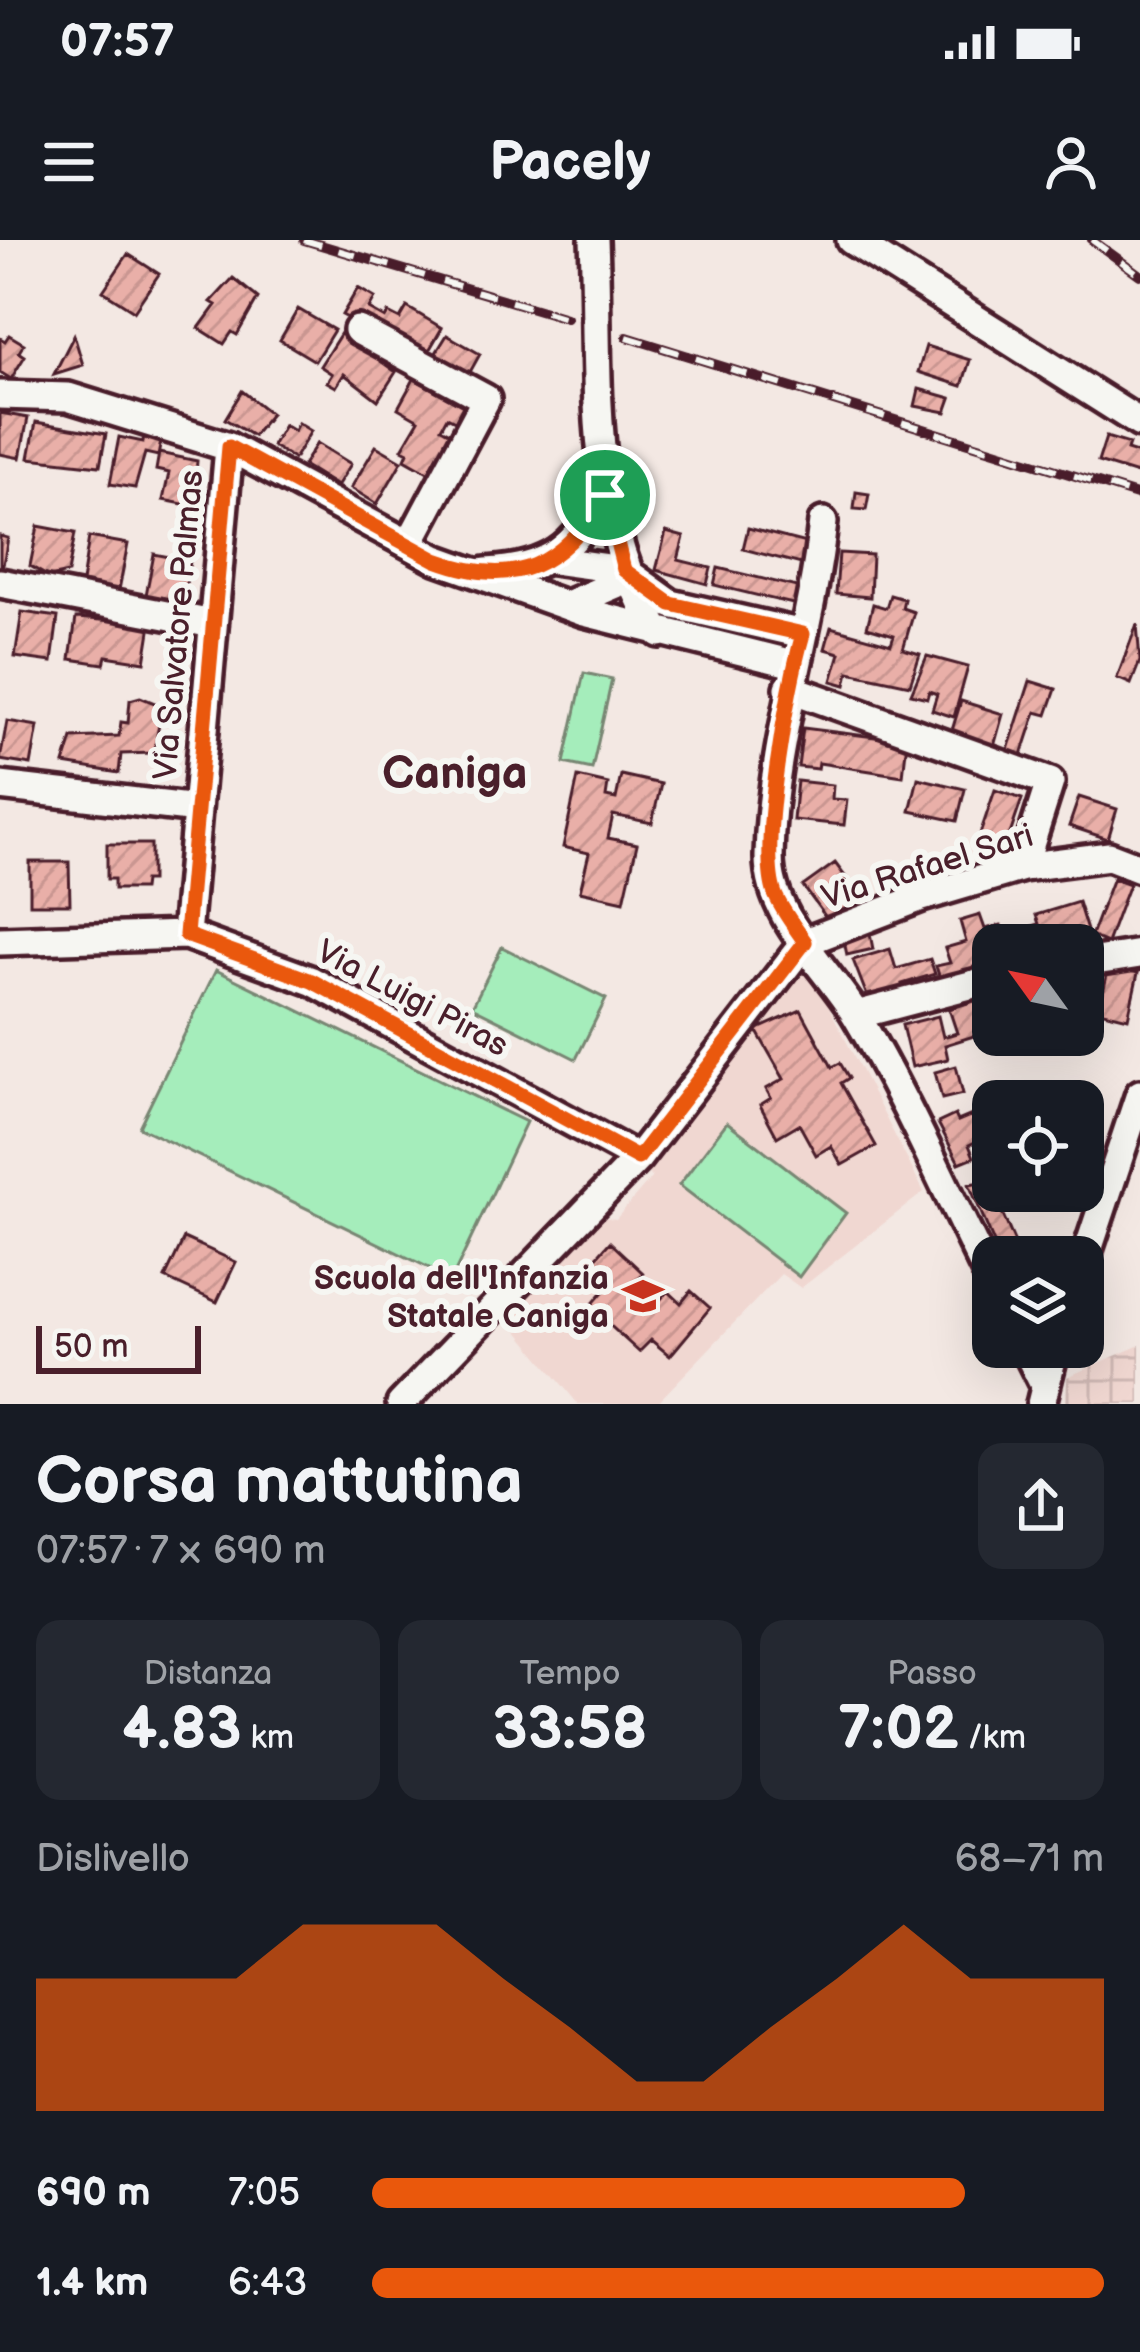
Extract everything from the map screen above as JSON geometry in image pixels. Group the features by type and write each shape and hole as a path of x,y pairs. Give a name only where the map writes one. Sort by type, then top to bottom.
{"street":[{"path":"594,240 605,495 624,570 659,633"},
{"path":"851,240 1140,423"},
{"path":"358,330 485,399 409,544"},
{"path":"0,395 68,397 229,447 472,573 791,676 1050,782 1023,867"},
{"name":"Via Salvatore Palmas","path":"186,935 229,447"},
{"path":"472,573 530,568 552,560 578,535 605,495"},
{"path":"823,522 814,604 791,676 769,859 775,893 856,1015 972,1244"},
{"path":"552,560 624,570 671,604 803,634"},
{"path":"566,605 616,584 624,570"},
{"path":"0,583 213,624"},
{"name":"Via Salvatore Palmas","path":"0,786 197,809"},
{"name":"Via Rafael Sari","path":"805,942 922,897 1023,867 1108,856 1140,868"},
{"name":"Via Luigi Piras","path":"0,941 186,935 312,981 638,1158"},
{"path":"401,1404 638,1158 805,942"},
{"path":"1104,960 1140,954"},
{"path":"856,1015 972,985"},
{"path":"1092,1236 1140,1094"}],"shaded area":[{"path":"805,961 924,1192 801,1288 781,1274 656,1404 578,1404 507,1318 593,1216 616,1219 652,1177 643,1169"},
{"path":"1140,1345 1140,1404 1066,1404 1067,1377 1088,1368 1104,1368 1104,1361"}],"green space":[{"path":"584,673 612,679 592,769 564,763"},
{"path":"502,947 606,999 576,1059 472,1007"},
{"path":"216,970 526,1122 452,1279 139,1127"},
{"path":"727,1122 846,1213 799,1277 679,1185"}],"building":[{"path":"128,254 159,274 134,311 103,291"},
{"path":"233,278 258,298 237,335 232,332 224,344 199,328 216,305 211,302"},
{"path":"358,288 375,298 369,309 385,318 388,313 400,319 407,307 442,328 424,359 342,315"},
{"path":"298,309 334,330 315,361 280,340"},
{"path":"341,333 396,372 378,400 344,374 336,387 327,382 332,374 320,366"},
{"path":"9,335 24,344 19,352 25,356 11,379 0,372 0,338 5,341"},
{"path":"74,335 83,365 54,374"},
{"path":"447,335 480,354 465,381 431,361"},
{"path":"926,346 970,360 962,386 918,372"},
{"path":"414,379 463,406 455,421 447,417 441,428 457,437 435,476 405,459 408,452 402,449 419,420 398,408"},
{"path":"919,389 951,398 946,412 915,406"},
{"path":"242,391 271,414 253,436 225,419"},
{"path":"0,413 28,418 20,458 0,454"},
{"path":"36,422 106,434 100,466 29,458"},
{"path":"298,423 311,431 294,459 272,446 284,425 294,431"},
{"path":"144,433 162,436 158,456 145,453 135,488 110,484 119,437 143,442"},
{"path":"1106,437 1129,444 1127,450 1140,454 1140,475 1098,462"},
{"path":"317,443 351,464 337,486 303,465"},
{"path":"376,446 402,461 377,504 351,488"},
{"path":"159,453 197,461 193,506 163,500 169,473 156,470"},
{"path":"856,492 869,494 866,510 854,509"},
{"path":"38,526 75,533 68,573 49,577 30,566"},
{"path":"748,528 806,543 801,564 743,549"},
{"path":"666,532 684,537 678,560 711,568 707,584 656,570"},
{"path":"0,536 8,538 2,570 0,570"},
{"path":"89,537 128,544 119,590 82,582"},
{"path":"839,553 872,555 870,597 836,594"},
{"path":"154,554 190,561 183,602 146,595"},
{"path":"718,568 801,588 797,605 714,585"},
{"path":"890,595 904,599 902,608 914,612 903,649 920,654 910,685 849,672 846,685 832,681 840,653 825,649 831,627 891,644 894,635 867,627 873,604 886,608"},
{"path":"22,612 58,617 52,662 15,657"},
{"path":"76,618 151,624 145,662 106,656 104,664 70,659"},
{"path":"1137,624 1140,661 1131,684 1117,678"},
{"path":"927,656 968,667 954,717 932,710 937,694 929,691 927,698 911,694"},
{"path":"1030,681 1056,689 1047,715 1036,712 1019,764 1005,759"},
{"path":"140,697 162,706 154,753 121,754 119,773 64,764 72,738 119,736 121,722 128,723 130,700"},
{"path":"961,701 1003,714 993,750 950,737"},
{"path":"7,721 38,726 31,765 0,760"},
{"path":"803,728 907,741 903,776 819,763 818,769 798,767"},
{"path":"621,775 661,784 652,823 613,815 608,838 637,844 624,901 580,891 589,853 563,847 578,777 608,784 606,797 616,799"},
{"path":"918,778 965,789 957,821 910,811"},
{"path":"797,781 833,785 832,799 847,800 844,825 793,820"},
{"path":"995,790 1022,799 1006,846 979,837"},
{"path":"1079,797 1117,809 1108,839 1069,826"},
{"path":"107,844 151,844 151,881 144,881 143,889 114,889 114,879 107,879"},
{"path":"30,862 69,862 70,904 30,904"},
{"path":"835,863 862,899 830,923 803,886"},
{"path":"1113,878 1129,884 1107,943 1104,924 1096,924"},
{"path":"1078,902 1085,924 1039,924 1036,915"},
{"path":"980,915 983,924 972,924 972,973 941,982 936,966 950,963 945,948 966,942 960,921"},
{"path":"870,934 873,949 847,955 844,941"},
{"path":"890,949 896,969 930,959 935,974 902,984 904,992 869,1001 853,960"},
{"path":"1109,966 1138,973 1128,1018 1104,1012"},
{"path":"972,1002 972,1037 945,1045 948,1059 912,1067 902,1025 938,1016 943,1037 957,1033 949,1009"},
{"path":"801,1010 832,1067 840,1063 849,1078 841,1083 876,1146 842,1165 831,1146 816,1155 799,1124 777,1137 760,1105 771,1098 766,1089 784,1079 756,1030"},
{"path":"956,1066 963,1094 942,1099 935,1072"},
{"path":"955,1115 958,1121 972,1115 972,1158 959,1163 938,1123"},
{"path":"981,1212 1002,1212 1012,1236 991,1236"},
{"path":"184,1238 236,1262 217,1302 165,1278"},
{"path":"610,1242 643,1273 638,1280 660,1300 668,1291 681,1303 691,1291 710,1308 670,1356 651,1340 639,1352 590,1307 606,1288 586,1269"}],"railway":[{"path":"304,240 566,318"},
{"path":"1092,240 1140,275"},
{"path":"627,337 1140,496"}],"place":[{"name":"Scuola dell'Infanzia Statale Caniga","path":"643,1296"}],"district":[{"name":"Caniga","path":"455,772"}],"route":[{"path":"229,447 436,560 472,573 530,568 552,560 578,535 605,495 624,570 671,604 803,634 789,688 769,859 775,893 805,942 638,1158 312,981 186,935 229,447"}]}
